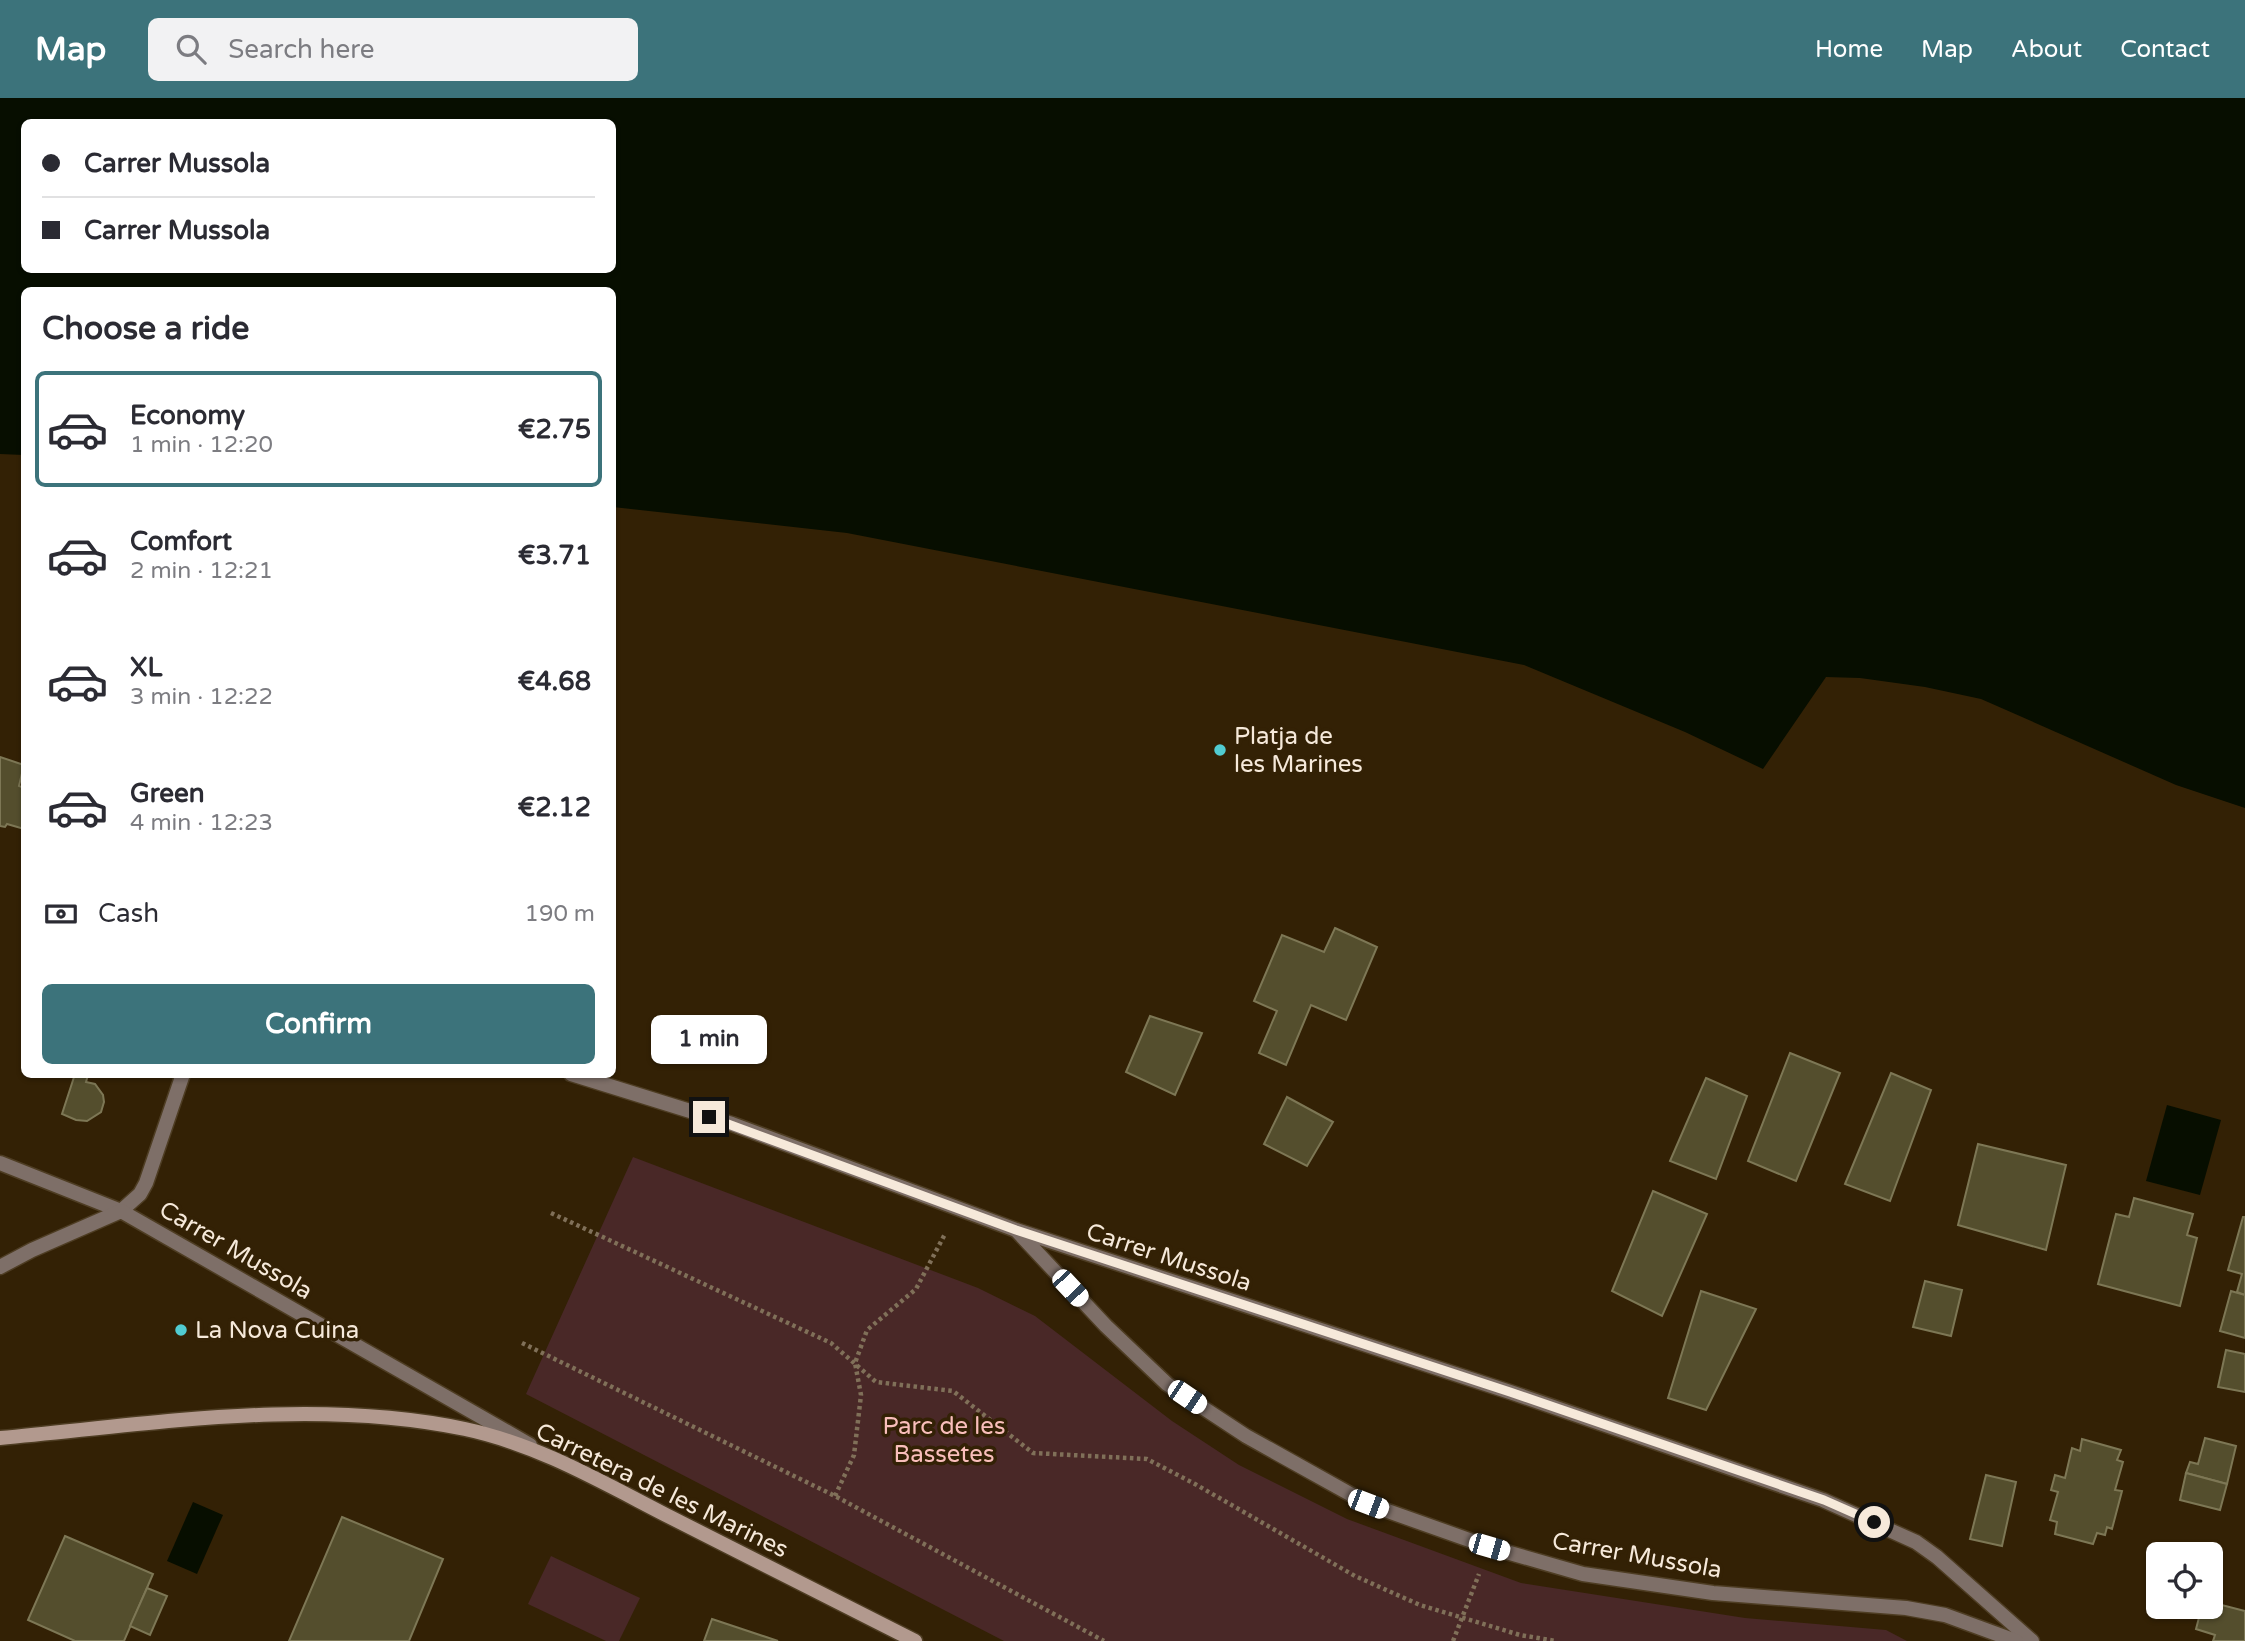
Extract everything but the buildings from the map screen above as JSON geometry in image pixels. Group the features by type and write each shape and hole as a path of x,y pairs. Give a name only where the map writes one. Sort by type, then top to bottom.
{"main road":[{"name":"Carretera de les Marines","path":"0,1438 248,1416 323,1413 403,1418 467,1429 546,1454 915,1641"}],"street":[{"name":"Carrer Mussola","path":"0,1267 121,1211 140,1194 182,1078"},
{"name":"Carrer Mussola","path":"584,1078 732,1124 1016,1230 1510,1392 1824,1500 1916,1542 1937,1557 2032,1641"},
{"path":"0,1163 121,1211"},
{"name":"Carrer Mussola","path":"121,1211 546,1454"},
{"name":"Carrer Mussola","path":"1016,1230 1106,1326 1167,1384 1234,1429 1368,1504 1489,1547 1583,1574 1632,1583 1749,1596 1861,1602 1906,1608 1945,1615 2016,1641"}],"path":[{"path":"835,1496 854,1455 861,1395 855,1363 867,1330 916,1289 958,1208"},
{"path":"551,1213 831,1343 876,1382 953,1391 1033,1453 1147,1459 1355,1576 1420,1605 1520,1635 1556,1641"},
{"path":"522,1343 835,1496 1104,1641"},
{"path":"1453,1641 1489,1547"}],"green space":[{"name":"Parc de les Bassetes","path":"633,1157 978,1288 1035,1316 1172,1421 1239,1465 1347,1519 1521,1583 1745,1618 1886,1630 1907,1641 1004,1641 526,1394"},
{"path":"551,1556 640,1598 619,1641 606,1641 528,1604"}],"shaded area":[{"path":"0,98 2245,98 2245,808 2176,785 1981,699 1925,687 1860,678 1826,677 1763,769 1685,732 1524,665 847,533 616,507 616,287 21,287 21,455 0,454"},
{"path":"2167,1105 2221,1120 2200,1195 2146,1181"},
{"path":"193,1502 223,1515 197,1574 167,1561"}],"place":[{"name":"Platja de les Marines","path":"1220,750"},
{"name":"La Nova Cuina","path":"181,1330"}],"route":[{"path":"709,1117 1016,1230 1510,1392 1824,1500 1874,1522"}]}
